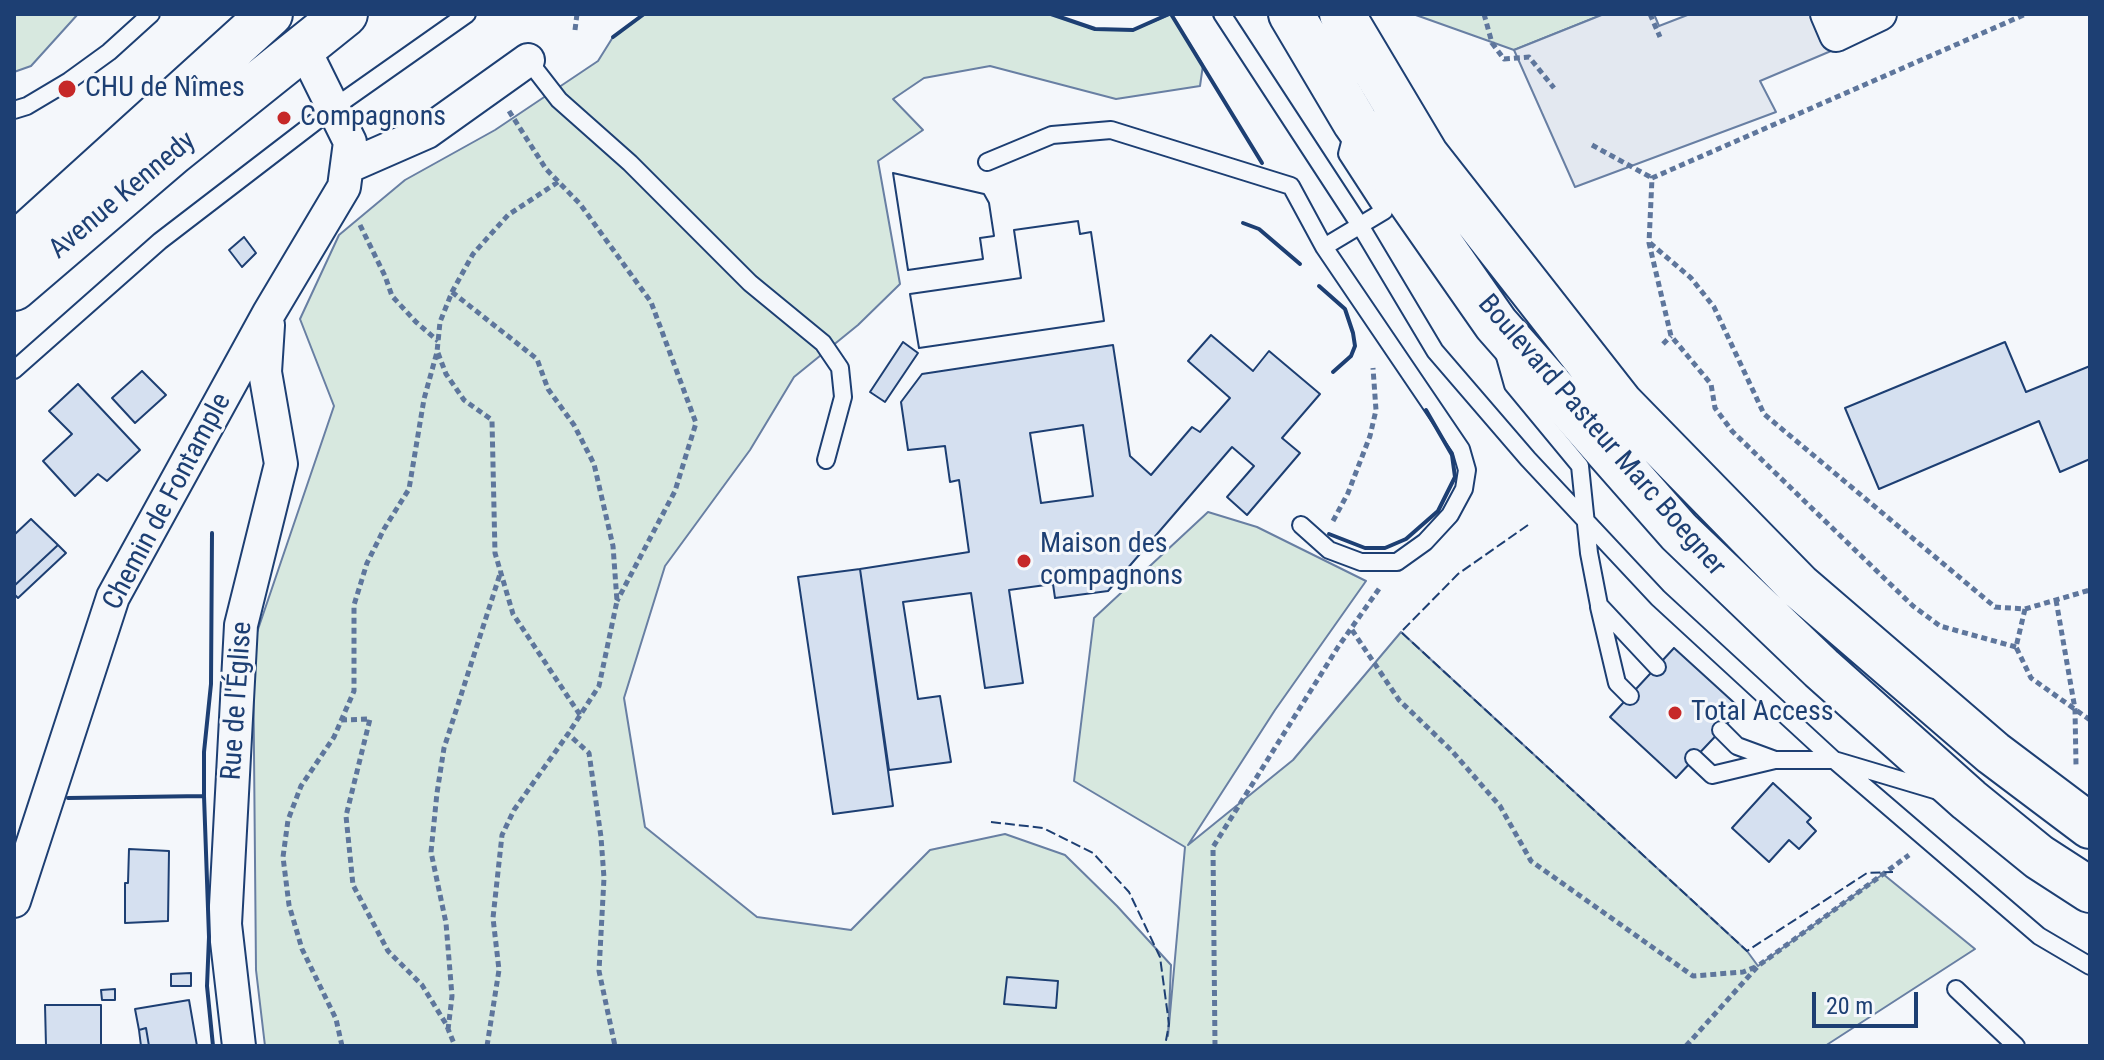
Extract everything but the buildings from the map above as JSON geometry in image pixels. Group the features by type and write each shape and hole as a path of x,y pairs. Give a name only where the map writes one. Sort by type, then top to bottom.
{"main road":[{"name":"Avenue Kennedy","path":"14,246 270,14"},
{"name":"Avenue Kennedy","path":"14,288 173,152 345,14"},
{"name":"Boulevard Pasteur Marc Boegner","path":"1291,14 1355,122 1496,324 1679,532 1821,668 1969,800 2039,857 2090,890"},
{"name":"Boulevard Pasteur Marc Boegner","path":"1342,14 1426,155 1621,404 1799,586 1993,753 2090,826"}],"street":[{"path":"1831,24 1880,14"},
{"path":"304,49 350,142 347,167"},
{"path":"347,167 427,132 528,60"},
{"name":"Chemin de Fontample","path":"14,901 113,597 269,313 344,187 347,167"},
{"name":"Rue de l'Église","path":"239,1046 225,924 241,625 281,464 265,372 269,313"}],"lane":[{"path":"14,110 27,106 69,81 109,52 151,14"},
{"path":"14,370 160,241 332,109 467,14"},
{"path":"1222,14 1361,227 1435,351 1528,459 1658,598 1834,760 2039,936 2090,966"},
{"path":"528,60 559,100 630,163 750,283 823,343 840,368 843,397 826,460"},
{"path":"1324,247 1384,211 1347,154 1355,122"},
{"path":"987,162 1052,135 1111,130 1291,186 1324,247 1461,449 1467,470 1464,489 1450,515 1425,542 1397,562 1361,562 1329,550 1301,525"},
{"path":"1496,324 1513,385 1580,466 1599,605 1617,683 1630,696"},
{"path":"1599,605 1657,667"},
{"path":"1721,730 1737,746 1775,760"},
{"path":"1694,758 1712,775 1775,760 1834,760 1969,800"},
{"path":"1956,989 2016,1046"}],"path":[{"path":"575,30 577,14"},
{"path":"1484,14 1492,43 1504,59 1529,57 1554,88"},
{"path":"1650,14 1660,37"},
{"path":"1652,178 2026,14"},
{"path":"487,1046 499,970 493,918 502,835 514,810 599,686 617,601 675,491 696,423 651,302 580,204 546,169 493,86"},
{"path":"1592,145 1652,178"},
{"path":"1652,178 1649,243 1671,336 1711,384 1715,408 1732,431 1913,606 1940,626 2016,647"},
{"path":"342,1046 336,1019 302,949 289,905 283,857 288,820 301,786 334,737 354,691 354,605 367,563 409,489 424,399 437,352 440,322 452,292 473,254 508,215 558,182"},
{"path":"368,242 392,296 438,341"},
{"path":"1649,243 1691,278 1714,307 1764,414 1995,607 2025,609 2090,590"},
{"path":"452,292 537,359 548,389 574,425 594,464 613,546 617,601"},
{"path":"1321,543 1348,493 1370,436 1376,410 1372,361 1385,334"},
{"path":"1663,344 1671,336"},
{"path":"437,352 446,374 464,400 492,420 495,553 513,614 581,715"},
{"path":"1215,1046 1213,847 1338,647 1397,562"},
{"path":"448,1030 452,996 446,923 431,852 437,793 444,748 501,571"},
{"path":"2056,600 2075,709 2076,766"},
{"path":"2025,609 2016,647 2031,678 2090,720"},
{"path":"1352,630 1399,700 1451,750 1500,806 1531,861 1693,976 1743,972 1758,966"},
{"path":"341,720 370,719 346,816 353,885 388,951 422,985 455,1046"},
{"path":"568,734 589,753 604,878 599,971 615,1046"},
{"path":"1686,1046 1758,966 1905,858"}],"shaded area":[{"path":"14,14 78,14 31,66 14,72"},
{"path":"644,14 1051,14 1095,29 1133,30 1171,14 1203,65 1200,86 1116,99 990,66 924,78 893,99 923,130 878,161 900,284 858,325 794,377 750,450 665,566 624,698 645,827 757,917 851,930 930,850 1005,834 1065,855 1171,965 1168,1036 1185,847 1074,781 1094,618 1208,512 1257,527 1366,581 1275,710 1188,845 1293,760 1401,632 1747,951 1758,966 1883,874 1975,949 1825,1046 265,1046 256,970 253,644 334,406 300,319 339,235 405,180 495,130 598,61 613,37"},
{"path":"1413,14 1604,14 1514,50"},
{"path":"1604,14 1654,14 1659,26 1690,14 1814,14 1831,51 1760,81 1776,112 1575,187 1514,50"}],"fence":[{"path":"1528,525 1458,574 1401,632 1747,951 1867,873 1893,872"},
{"path":"991,822 1043,828 1093,853 1129,892 1160,957 1169,1024 1165,1046"}],"wall":[{"path":"613,37 644,14"},
{"path":"1051,14 1095,29 1133,30 1169,14"},
{"path":"1171,14 1262,163"},
{"path":"1243,223 1259,229 1300,264"},
{"path":"1319,286 1345,309 1353,333 1355,346 1351,356 1333,372"},
{"path":"1329,534 1365,548 1385,548 1406,539 1438,511 1455,477 1452,455 1426,410"},
{"path":"212,533 211,684 204,752 204,796 209,937 207,986 213,1046"},
{"path":"68,798 204,796"}],"place":[{"name":"CHU de Nîmes","path":"67,89"},
{"name":"Compagnons","path":"284,118"},
{"name":"Maison des compagnons","path":"1024,561"},
{"name":"Total Access","path":"1675,713"}]}
